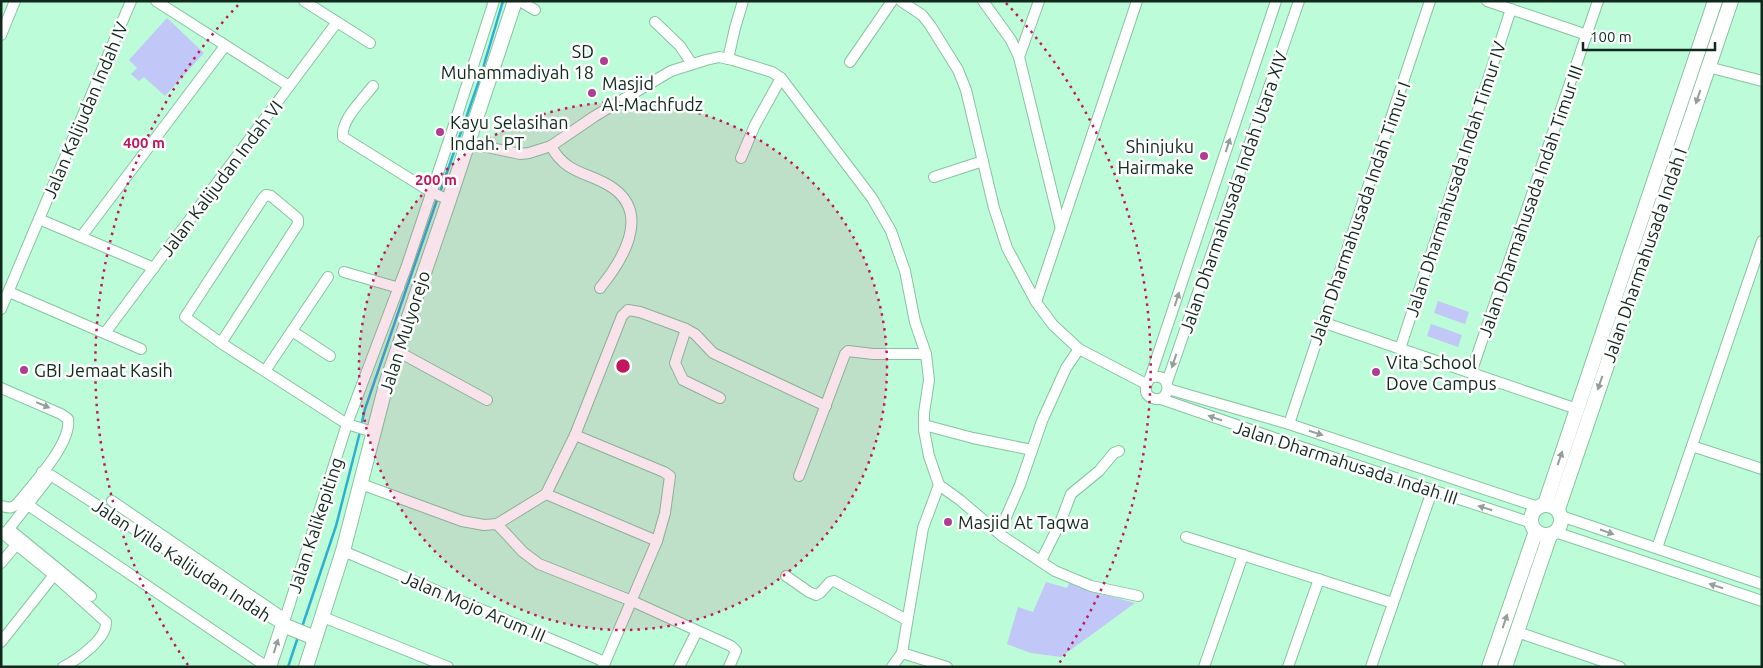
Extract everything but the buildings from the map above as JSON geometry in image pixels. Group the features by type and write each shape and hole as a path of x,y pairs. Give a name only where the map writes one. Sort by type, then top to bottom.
{"main road":[{"name":"Jalan Mulyorejo","path":"306,667 310,636 324,617 364,485 368,431 397,351 404,295 447,199 462,136 485,59 515,1"},
{"name":"Jalan Dharmahusada Indah I","path":"1550,509 1577,409 1715,1"},
{"name":"Jalan Dharmahusada Indah I","path":"1550,509 1655,222 1731,1"},
{"path":"1642,218 1655,222"},
{"path":"1550,509 1560,528 1553,533 1540,534 1534,527 1531,517 1550,509"},
{"path":"1489,667 1534,527"},
{"path":"1505,667 1553,533"},
{"path":"268,667 286,624"},
{"name":"Jalan Villa Kalijudan Indah","path":"286,624 310,636"}],"street":[{"path":"1,35 15,1"},
{"name":"Jalan Kalijudan Indah IV","path":"1,309 130,1"},
{"path":"156,1 289,86"},
{"path":"304,1 370,43"},
{"name":"Jalan Kalikepiting","path":"286,624 350,425 404,295 433,193 462,136 485,59 494,1"},
{"path":"520,1 535,10"},
{"path":"728,59 732,36 743,1"},
{"path":"850,62 892,1"},
{"path":"901,1 922,15 930,24 958,70 966,90 994,208 1006,248 1036,302 1053,325 1079,348 1148,381"},
{"path":"984,1 1011,40 1019,57 1061,226"},
{"path":"1019,57 1039,1"},
{"path":"1036,302 1137,1"},
{"name":"Jalan Dharmahusada Indah Utara XIV","path":"1148,381 1276,1"},
{"name":"Jalan Dharmahusada Indah Utara XIV","path":"1168,385 1299,1"},
{"name":"Jalan Dharmahusada Indah Timur I","path":"1289,424 1430,1"},
{"path":"1487,1 1587,35"},
{"name":"Jalan Dharmahusada Indah Timur III","path":"1471,373 1598,1"},
{"name":"Jalan Dharmahusada Indah Timur IV","path":"1400,349 1510,9"},
{"name":"Jalan Kalijudan Indah VI","path":"105,334 336,22"},
{"path":"655,22 680,46 692,64"},
{"path":"81,236 225,46"},
{"path":"462,136 520,154 529,153 551,146 595,116 671,71 719,57 772,72 781,78 872,198 890,230 905,271 915,322 926,354 929,380 924,425 930,456 939,485 999,533 1055,571 1091,586 1138,596"},
{"path":"1708,67 1762,81"},
{"path":"741,158 751,132 781,78"},
{"path":"373,86 346,121 342,132 343,137 433,193 447,199"},
{"path":"551,146 557,157 569,168 612,188 622,196 630,210 632,227 628,244 600,288"},
{"path":"934,177 983,161"},
{"path":"221,343 298,224 298,219 271,196 266,195 185,316 186,319 221,343 264,371 350,425 368,431"},
{"path":"40,219 154,268"},
{"path":"1658,548 1762,241"},
{"path":"344,272 404,295"},
{"path":"264,371 328,277"},
{"path":"9,292 141,349"},
{"path":"364,485 462,521 484,525 497,524 546,494 575,435 622,316 628,310 640,312 686,329 695,334 713,353 826,406"},
{"path":"1322,322 1577,409"},
{"path":"686,329 675,363 683,380 720,398"},
{"path":"292,331 330,356"},
{"path":"999,533 1020,486 1042,421 1066,368 1079,348"},
{"path":"397,351 487,400"},
{"path":"799,476 848,351 873,354 926,354"},
{"path":"1156,376 1162,378 1168,385 1166,395 1161,399 1154,399 1149,396 1146,390 1148,381 1156,376"},
{"name":"Jalan Dharmahusada Indah III","path":"1168,385 1550,509 1762,584"},
{"path":"1,388 61,414 68,419 70,426 47,473 28,505 5,532"},
{"name":"Jalan Dharmahusada Indah III","path":"1161,399 1432,490 1534,527"},
{"path":"924,425 1032,450"},
{"path":"575,435 670,476 665,513 657,540 604,664"},
{"path":"1692,446 1762,469"},
{"path":"1041,560 1060,523 1071,494 1099,471 1114,453 1118,451"},
{"path":"1,506 13,508 32,486 47,473"},
{"name":"Jalan Villa Kalijudan Indah","path":"47,473 286,624"},
{"path":"892,667 902,653 923,528 939,485"},
{"path":"1371,667 1432,490"},
{"path":"546,494 657,540"},
{"name":"Jalan Villa Kalijudan Indah","path":"112,501 286,624"},
{"path":"28,505 268,667"},
{"path":"497,524 523,552 539,564 632,601 731,646 736,651 729,667"},
{"path":"5,532 16,545 54,575 107,623 104,632 91,647 73,662 63,667"},
{"path":"5,532 91,596"},
{"path":"1553,533 1762,601"},
{"path":"1186,537 1393,603"},
{"path":"1,563 16,545"},
{"name":"Jalan Mojo Arum III","path":"343,551 604,664"},
{"path":"1204,667 1243,555"},
{"path":"1,642 54,575"},
{"path":"786,576 816,595 830,582 834,581 907,620"},
{"path":"1288,667 1318,579"},
{"path":"324,617 448,667"},
{"path":"680,667 697,631"},
{"path":"1517,632 1619,667"},
{"path":"902,653 946,667"}],"shaded area":[{"path":"167,18 204,53 165,96 144,77 139,81 131,74 137,68 129,60"},
{"path":"1438,301 1469,312 1465,324 1434,313"},
{"path":"1431,324 1462,335 1458,347 1427,336"},
{"path":"1046,582 1067,588 1069,583 1083,589 1135,603 1061,657 1031,653 1007,644 1018,607 1033,612"}],"waterway":[{"path":"440,192 480,78 503,1"},
{"path":"361,426 365,409 438,197"},
{"path":"302,627 336,526 360,432"},
{"path":"288,667 298,637"}],"place":[{"name":"SD Muhammadiyah 18","path":"604,61"},
{"name":"Masjid Al-Machfudz","path":"592,93"},
{"name":"Kayu Selasihan Indah. PT","path":"440,132"},
{"name":"Shinjuku Hairmake","path":"1204,156"},
{"name":"GBI Jemaat Kasih","path":"24,370"},
{"name":"Vita School Dove Campus","path":"1376,372"},
{"name":"Masjid At Taqwa","path":"948,522"}]}
